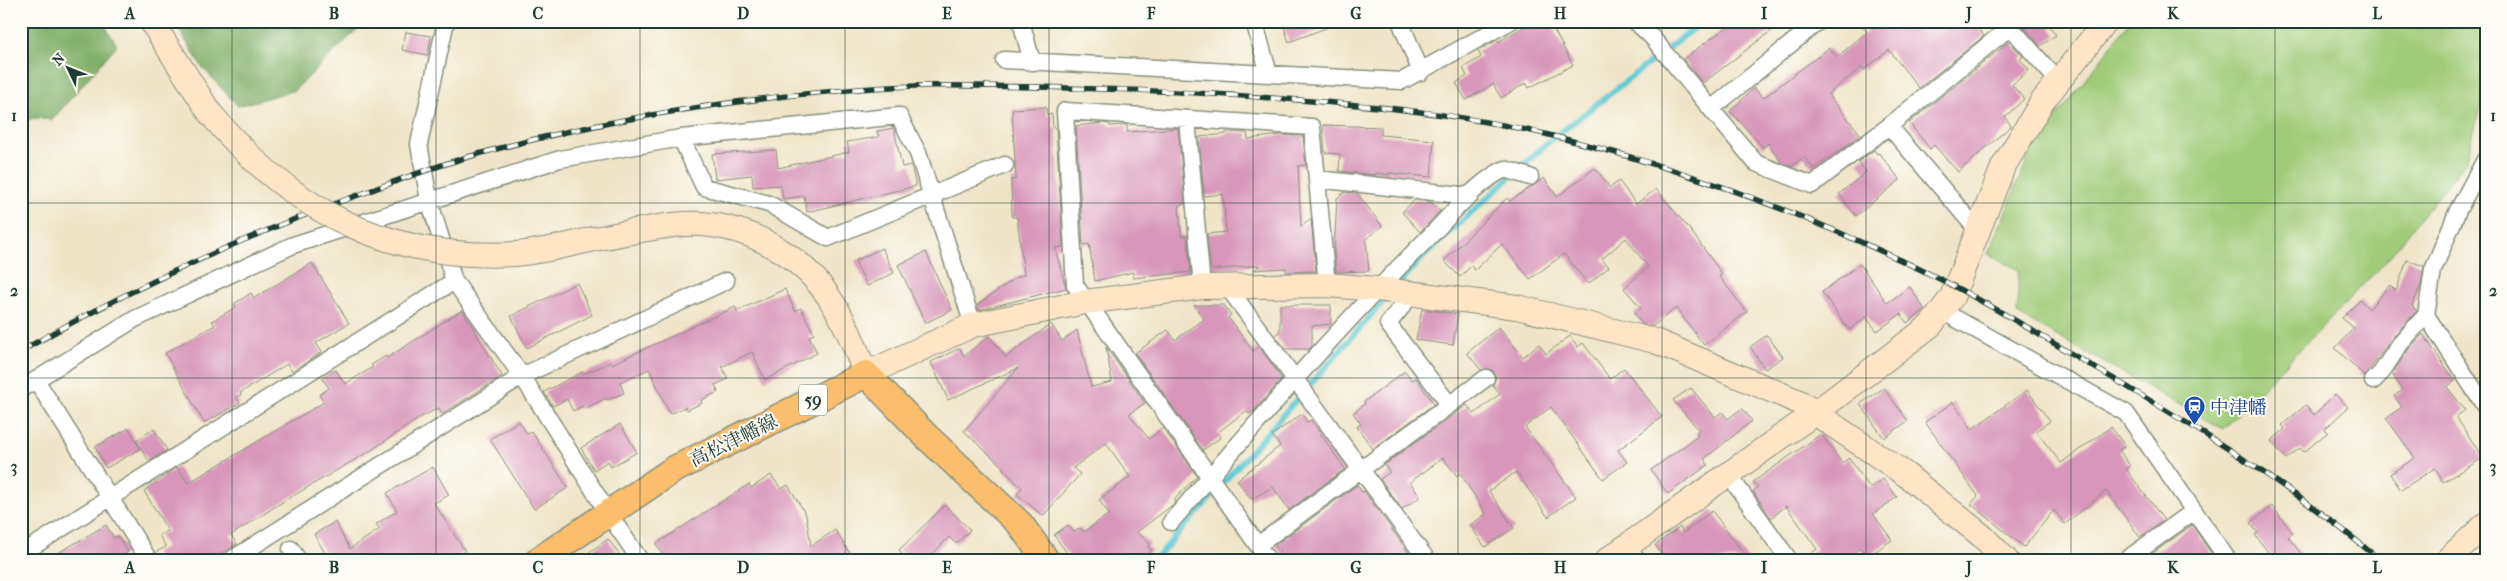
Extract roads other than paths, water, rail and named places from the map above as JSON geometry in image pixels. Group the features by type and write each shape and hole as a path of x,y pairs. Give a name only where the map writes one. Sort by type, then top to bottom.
{"main road":[{"name":"高松津幡線","path":"539,560 673,470 866,374"},
{"path":"866,374 926,436 1020,524 1046,560"}],"street":[{"path":"151,21 210,113 249,157 294,194 328,214 382,237 439,251 517,254 685,224 715,226 734,230 771,244 796,260 823,289 834,305 866,374 973,325 1085,302 1202,287 1327,285 1395,291 1517,307 1655,341 1799,402 1906,474 1982,536 2006,560"},
{"path":"446,21 420,144 429,200 454,281 522,376 608,513 640,560"},
{"path":"1021,21 1032,62"},
{"path":"1254,21 1269,74"},
{"path":"1400,21 1421,72"},
{"path":"1004,60 1402,81 1511,21"},
{"path":"1635,21 1659,45 1756,164 1812,185 1890,126 2008,24 2058,81"},
{"path":"1711,109 1819,21"},
{"path":"1607,560 1632,553 1728,474 1816,413 1931,325 1952,296 1979,232 2003,166 2042,102 2106,21"},
{"path":"1268,560 1212,478 1085,302 1075,285 1065,111 1312,126 1327,285"},
{"path":"21,389 135,319 293,245 560,159 680,138 899,116 918,153 973,325"},
{"path":"1187,119 1202,287"},
{"path":"1890,126 1979,232"},
{"path":"680,138 704,187 769,204 828,238 1005,165"},
{"path":"2373,381 2381,374 2400,344 2426,315 2433,270 2458,210 2485,158"},
{"path":"1171,522 1395,291 1470,196 1494,174 1507,170 1527,176"},
{"path":"1317,179 1470,196"},
{"path":"21,554 454,281"},
{"path":"231,560 522,376 726,281"},
{"path":"1227,286 1427,560"},
{"path":"1395,291 1388,324 1449,404"},
{"path":"1942,311 2126,413 2228,560"},
{"path":"2426,315 2486,408"},
{"path":"1258,545 1486,378"},
{"path":"36,380 149,560"},
{"path":"1728,474 1789,560"},
{"path":"2126,560 2194,511"},
{"path":"2447,560 2486,524"}],"waterway":[{"path":"1396,287 1419,261 1546,144 1703,21"},
{"path":"1155,560 1388,296"}],"railway":[{"path":"21,351 99,308 178,269 301,217 461,159 608,123 758,99 904,86 992,86 1148,91 1346,104 1478,120 1565,139 1653,164 1740,193 1867,245 1981,301 2171,413 2278,482 2380,560"}],"place":[{"name":"中津幡","path":"2194,426"}]}
